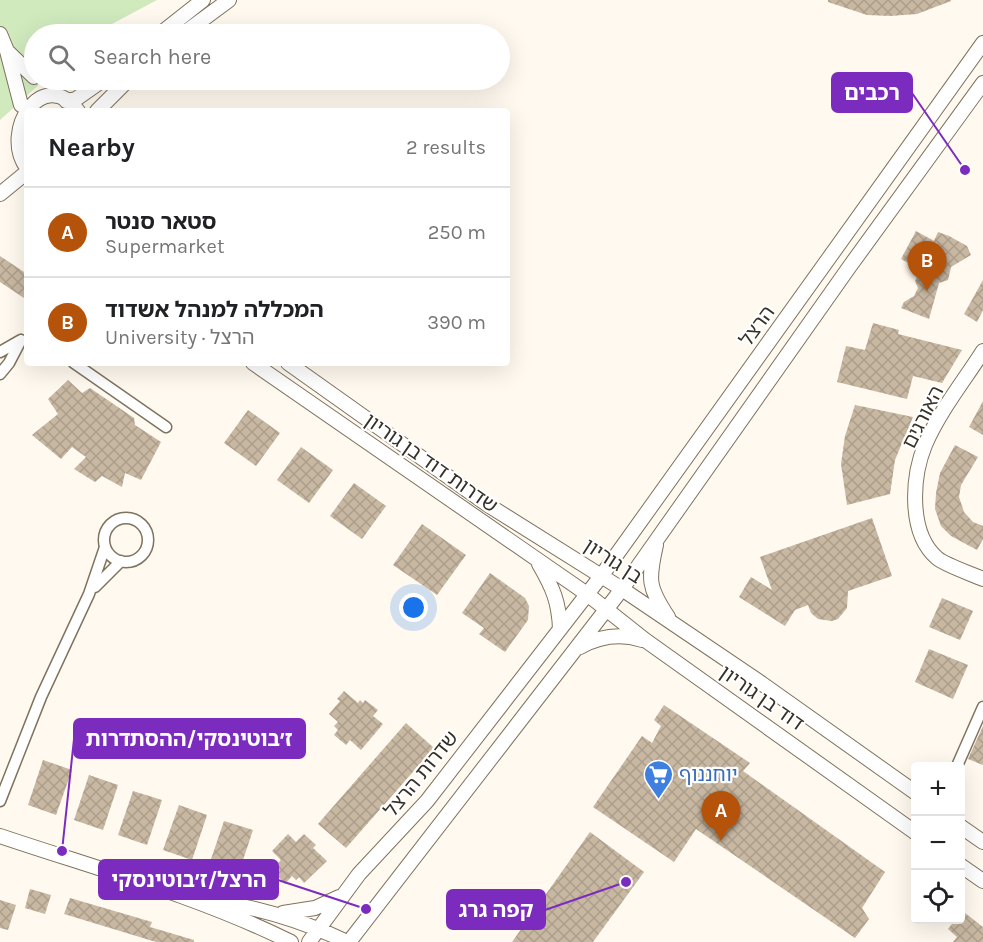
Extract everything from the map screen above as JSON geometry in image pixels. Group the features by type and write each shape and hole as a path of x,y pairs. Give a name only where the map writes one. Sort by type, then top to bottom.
{"main road":[{"path":"173,24 203,0"},
{"path":"197,24 229,0"},
{"path":"0,33 21,105"},
{"name":"הרצל","path":"560,629 602,575 983,43"},
{"path":"7,51 24,67"},
{"name":"הרצל","path":"606,609 856,257 983,83"},
{"path":"50,90 74,108"},
{"path":"24,167 6,142 8,127 13,115 21,105 43,96 76,99 89,90"},
{"path":"100,108 118,90"},
{"path":"0,194 24,173"},
{"name":"האורגים","path":"983,351 940,417 925,446 916,479 915,514 922,539 937,559 983,579"},
{"name":"שדרות דוד בן גוריון","path":"257,366 586,594"},
{"name":"בן גוריון","path":"292,366 488,505 602,575 779,695 911,790"},
{"path":"656,541 651,567 651,588 672,624"},
{"path":"537,560 554,590 559,609 560,629"},
{"name":"דוד בן גוריון","path":"586,594 645,640 911,830"},
{"path":"274,913 348,942 606,609"},
{"name":"שדרות הרצל","path":"309,942 343,894 427,801 560,629"},
{"path":"576,649 598,638 610,636 632,636 645,640"},
{"path":"965,829 983,842"},
{"path":"0,836 232,915 291,942"},
{"path":"965,868 983,881"},
{"path":"170,893 287,914 312,909 343,894"}],"street":[{"path":"0,352 24,339"},
{"path":"0,374 24,339"},
{"path":"78,366 166,427"},
{"path":"0,801 41,697 89,594 105,547 106,530 117,520 130,519 141,525 147,539 145,550 136,559 121,561 111,556 105,547"},
{"path":"89,594 121,561"},
{"path":"959,762 983,707"}],"green space":[{"path":"0,0 157,0 112,24 24,24 24,90 33,90 0,120"}],"building":[{"path":"828,0 951,1 917,14 890,16 867,15 828,2"},
{"path":"916,231 934,241 938,232 949,236 967,246 971,255 951,267 948,280 939,283 929,319 901,308 904,302 914,296 918,288 915,281 921,270 901,259"},
{"path":"0,256 24,272 24,298 0,282"},
{"path":"983,280 983,310 977,322 964,314"},
{"path":"873,323 899,330 898,334 962,350 942,383 913,376 907,399 837,382 846,346 865,350"},
{"path":"68,380 82,393 90,388 134,418 135,425 161,442 141,480 125,473 122,487 102,476 95,482 74,469 86,457 72,447 61,459 32,435 58,414 48,399"},
{"path":"983,401 983,435 969,427"},
{"path":"855,405 913,417 895,460 890,494 847,505 841,464 845,436"},
{"path":"248,410 280,433 256,466 224,443"},
{"path":"955,445 978,457 961,485 959,497 964,512 973,522 983,526 983,539 977,550 951,536 941,526 935,509 940,473"},
{"path":"301,447 333,470 309,503 277,480"},
{"path":"354,483 386,506 362,539 330,516"},
{"path":"872,518 892,576 848,591 847,608 838,619 832,621 818,619 811,613 808,605 795,610 785,626 739,597 751,577 772,590 760,557"},
{"path":"422,524 466,555 437,595 393,565"},
{"path":"490,573 525,598 529,606 528,620 505,652 479,634 484,628 462,613"},
{"path":"942,598 973,611 960,640 929,627"},
{"path":"929,649 968,665 953,699 915,682"},
{"path":"344,691 358,703 360,700 363,703 365,700 378,710 373,716 383,724 361,750 350,740 346,745 334,735 338,730 334,726 338,722 329,714 340,701 337,699"},
{"path":"664,705 750,763 743,771 885,872 862,908 869,919 855,938 696,829 674,862 593,807 642,736 652,743 661,726 654,720"},
{"path":"406,723 434,748 346,848 318,824"},
{"path":"983,726 983,765 968,759"},
{"path":"43,760 72,770 56,815 28,805"},
{"path":"89,775 118,785 103,830 74,820"},
{"path":"133,791 162,800 147,845 118,835"},
{"path":"179,805 207,815 192,860 163,850"},
{"path":"224,821 253,830 238,875 209,865"},
{"path":"590,832 644,872 593,942 512,942"},
{"path":"288,834 296,842 304,834 316,845 313,848 327,861 304,883 299,877 296,880 292,876 285,884 274,872 281,860 272,851"},
{"path":"30,889 51,895 45,914 25,908"},
{"path":"70,898 152,922 150,927 194,940 194,942 156,942 64,914"},
{"path":"0,900 16,905 8,930 0,928"},
{"path":"965,913 983,927 983,942 953,942 957,937 948,929 952,924 965,924"}],"place":[{"name":"רכבים","path":"965,170"},
{"name":"המכללה למנהל אשדוד","path":"927,291"},
{"name":"יוחננוף","path":"658,800"},
{"name":"סטאר סנטר","path":"721,841"},
{"name":"ז׳בוטינסקי/ההסתדרות","path":"62,851"},
{"name":"קפה גרג","path":"626,882"},
{"name":"הרצל/ז׳בוטינסקי","path":"366,909"}]}
